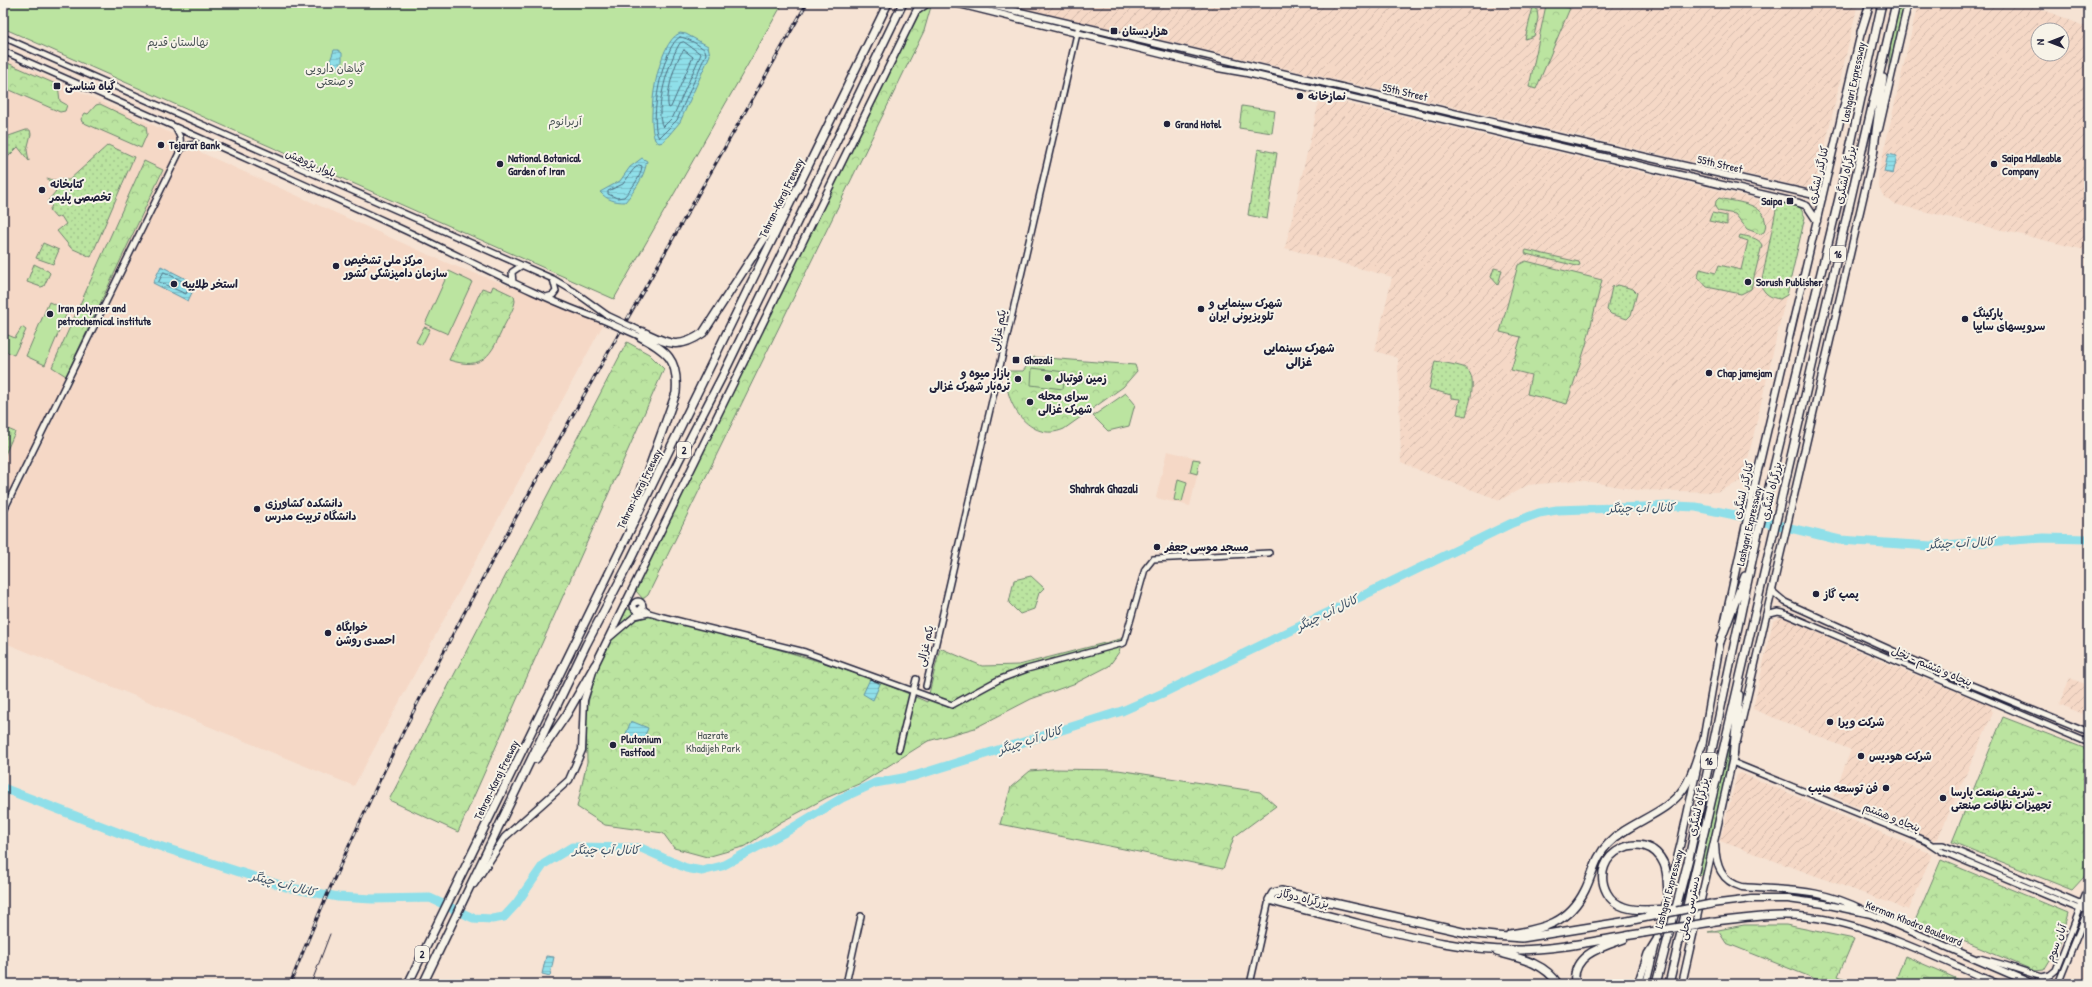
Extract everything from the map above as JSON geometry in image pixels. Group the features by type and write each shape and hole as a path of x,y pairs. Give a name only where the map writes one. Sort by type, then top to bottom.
{"highway":[{"name":"Tehran-Karaj Freeway","path":"408,984 435,925 627,537 888,3"},
{"name":"Tehran-Karaj Freeway","path":"465,897 586,645 628,565 725,370 903,3"},
{"path":"1861,32 1869,3"},
{"name":"Lashgari Expressway","path":"1656,984 1689,858 1757,538 1839,198 1882,3"},
{"name":"بزرگراه لشگری","path":"1669,984 1896,3"},
{"path":"1873,155 1884,54"},
{"path":"640,334 671,345 689,342 702,333 797,190"},
{"path":"627,537 632,515 676,393 677,381 676,370 672,361 664,350 640,334"},
{"path":"1720,642 1741,589 1757,538"},
{"path":"523,777 567,714 595,665"},
{"path":"1733,760 1742,666"},
{"path":"1495,936 1535,930 1550,925 1565,916 1585,890 1598,856 1609,843 1671,803 1684,788 1702,743"},
{"path":"1668,894 1664,864 1657,854 1647,847 1636,844 1614,853 1607,860 1602,878 1603,885 1610,898 1621,906 1634,910 1691,908"},
{"name":"بزرگراه دوگاز","path":"1711,904 1628,922 1522,938 1467,933 1281,891 1273,892 1269,900 1441,942 1482,948 1514,950 1556,946 1712,922"},
{"name":"2","path":"423,984 465,897"},
{"path":"1575,984 1574,978 1578,966 1585,956 1597,948 1643,933"},
{"path":"1638,984 1648,954 1658,938"},
{"path":"1482,948 1528,960 1544,969 1558,984"}],"main road":[{"path":"465,897 506,837 569,780 582,750 584,700 595,665 920,3"},
{"path":"916,11 928,3"},
{"name":"55th Street","path":"955,3 1218,68 1247,73 1803,205"},
{"name":"55th Street","path":"982,3 1548,135 1807,193 1822,198"},
{"path":"1871,914 1846,901 1821,893 1742,887 1733,884 1723,877 1718,866 1715,836 1908,3"},
{"name":"کنارگذر لشگری","path":"1646,984 1658,938 1702,743 1720,642 1751,499 1861,32"},
{"path":"1247,73 1249,66"},
{"path":"1546,144 1548,135"},
{"path":"1807,193 1803,205 1807,206 1817,221"},
{"path":"629,595 634,604"},
{"path":"623,608 641,603 642,608"},
{"name":"دسترسی محلی","path":"1682,984 1715,836"},
{"name":"Kerman Khodro Boulevard","path":"1711,904 1752,899 1788,899 1824,904 1871,914 1974,957 2033,984"},
{"path":"1712,922 1765,914 1809,917 1836,922 1884,937 1998,984"}],"street":[{"name":"یکم غزالی","path":"926,686 1079,25"},
{"name":"بلوار پژوهش","path":"3,37 553,279 575,292 606,318"},
{"name":"بلوار پژوهش","path":"3,51 445,248 513,283 546,297 606,318"},
{"path":"3,512 181,149 180,137 175,128"},
{"path":"181,149 189,145 209,144"},
{"path":"513,283 512,272 521,266"},
{"path":"546,297 553,295 556,291 553,279"},
{"path":"606,318 640,334"},
{"path":"642,608 649,613 805,652 952,705 998,680 1027,669 1124,643 1145,569 1153,559 1269,553"},
{"name":"پنجاه و ششم - نخل","path":"1772,591 1785,602 1942,673 2089,733"},
{"name":"پنجاه و ششم - نخل","path":"1766,615 1778,612 1784,613 1941,682 2089,743"},
{"path":"607,640 635,616 649,613"},
{"path":"1941,682 1942,673"},
{"path":"899,749 916,679"},
{"name":"پنجاه و هشتم","path":"1733,760 1933,845 1941,851 2079,909 2089,908"},
{"name":"پنجاه و هشتم","path":"1933,845 1943,845 2082,903 2089,908"},
{"name":"آبان سوم","path":"1974,957 2006,965 2034,976 2042,977 2050,975 2056,970 2089,886"},
{"path":"1250,984 1269,900"},
{"name":"آبان سوم","path":"2058,984 2089,908"},
{"path":"846,984 862,916"}],"shaded area":[{"name":"Saipa","path":"1001,3 1858,3 1815,190"},
{"path":"1918,3 2027,3 2089,28 2089,251 1894,204 1884,197 1879,188 1878,176"},
{"name":"Iran polymer and petrochemical institute","path":"3,57 175,135 178,147 3,504"},
{"path":"1320,97 1799,209 1804,220 1743,480 1718,492 1637,490 1580,480 1528,485 1500,500 1423,472 1401,462 1398,358 1375,351 1392,277 1285,248"},
{"name":"دانشکده کشاورزی دانشگاه تربیت مدرس","path":"191,148 447,263 605,321 354,786 3,642 3,523 184,152"},
{"path":"1167,451 1201,459 1190,506 1156,498"},
{"path":"1782,617 1890,665 1990,705 1993,713 1938,838 1934,840 1833,796 1853,745 1851,750 1753,709 1773,621"},
{"path":"2070,678 2089,686 2089,699 2083,714 2059,704"},
{"path":"1741,773 1932,854 1909,910 1720,841 1737,775"}],"green space":[{"name":"National Botanical Garden of Iran","path":"3,3 783,3 614,299 3,28"},
{"path":"924,3 932,3 924,31 648,595 643,599 636,591 636,587"},
{"path":"1534,3 1536,3 1538,18 1534,36 1525,39"},
{"path":"1549,3 1570,8 1536,89 1529,87 1546,5"},
{"path":"1899,3 1905,3 1888,79 1891,39"},
{"path":"3,61 58,85 60,101 67,105 65,111 60,112 3,87"},
{"path":"100,104 146,126 147,134 141,148 82,122 81,119 85,113 88,114 96,105"},
{"path":"1242,106 1275,111 1272,133 1239,128"},
{"path":"30,130 31,134 27,150 29,161 18,147 8,157 3,156 3,138"},
{"path":"108,145 134,157 91,257 71,248 57,231 66,224 61,216 56,218 49,210 52,206 47,202 56,191 47,178 53,180 69,180"},
{"path":"1258,149 1277,153 1267,219 1248,215"},
{"path":"144,161 163,170 66,376 52,367"},
{"path":"1719,198 1753,206 1759,210 1763,214 1765,220 1766,226 1764,232 1760,234 1747,229 1735,214 1718,211 1715,207 1716,201"},
{"path":"1780,202 1800,207 1805,217 1787,295 1780,299 1768,295 1761,285 1777,205"},
{"path":"1712,213 1727,216 1727,225 1709,221"},
{"path":"1740,235 1758,240 1762,245 1751,289 1741,294 1707,287 1698,277 1700,269 1716,273 1719,265 1741,270 1748,241 1739,238"},
{"path":"43,243 59,250 53,264 36,258"},
{"path":"1526,250 1579,262 1580,265 1577,266 1526,254"},
{"path":"1526,261 1602,280 1586,345 1567,404 1527,394 1531,375 1511,370 1521,337 1500,332 1518,265"},
{"path":"34,264 50,273 44,286 41,287 27,282"},
{"path":"1494,268 1502,270 1498,285 1491,277"},
{"path":"449,271 472,282 448,334 425,324"},
{"path":"1618,285 1633,289 1637,293 1631,315 1627,319 1611,314 1607,310 1612,287"},
{"path":"493,286 514,296 515,301 495,345 485,358 478,362 461,363 449,360 482,288 491,291"},
{"path":"49,302 68,310 45,365 26,356"},
{"path":"22,327 26,330 14,355 3,350 3,333 15,338"},
{"path":"424,327 430,329 422,345 416,342"},
{"path":"627,342 649,354 664,369 458,832 389,800"},
{"path":"1034,357 1135,365 1137,371 1123,387 1064,429 1052,432 1040,431 1021,417 1014,407 1009,395 1007,383 1007,371 1023,371"},
{"path":"1435,361 1463,367 1471,376 1472,390 1466,416 1457,414 1460,399 1451,398 1451,395 1429,389"},
{"name":"زمین فوتبال","path":"1032,368 1065,372 1063,389 1031,385"},
{"path":"1126,393 1135,404 1129,426 1108,431 1093,416"},
{"path":"3,427 15,432 3,459"},
{"path":"1193,459 1200,460 1197,474 1190,472"},
{"path":"1178,479 1187,482 1182,502 1174,500"},
{"path":"1031,576 1044,588 1039,593 1034,609 1020,614 1009,603 1014,580"},
{"path":"628,609 638,613 631,616 612,633 624,610"},
{"name":"Hazrate Khadijeh Park","path":"647,615 789,652 859,675 927,702 940,648 982,666 1019,665 1124,638 1119,652 1109,666 1076,683 1031,699 975,728 928,741 861,783 826,798 781,822 746,846 707,857 674,848 663,833 605,825 577,807 587,762 586,710 599,663 605,649 620,630 631,620"},
{"path":"1737,698 1722,795 1703,875 1698,874"},
{"path":"2003,717 2089,750 2089,866 2084,877 2072,890 1952,842"},
{"path":"1053,769 1118,770 1260,792 1276,806 1234,837 1223,869 1000,824 1011,787 1030,771"},
{"path":"1941,860 2068,913 2059,945 2044,970 2035,971 1915,921"},
{"path":"1744,925 1786,925 1854,939 1838,976 1859,984 1828,984 1726,943 1719,932 1708,932"},
{"path":"1905,956 1969,984 1894,984"}],"water":[{"path":"680,33 686,34 708,46 710,55 680,122 663,142 659,143 655,140 652,116 656,82 665,51 672,39"},
{"path":"334,50 338,50 342,53 342,62 338,68 331,71 334,64 330,61"},
{"path":"1888,154 1897,156 1893,174 1884,172"},
{"path":"642,158 647,161 642,178 625,202 611,200 600,192 620,181 630,167"},
{"name":"استخر طلاییه","path":"161,266 196,284 188,301 153,283"},
{"path":"870,679 880,684 873,700 863,694"},
{"path":"631,721 648,728 641,746 624,739"},
{"path":"546,956 554,957 550,976 542,974"}],"waterway":[{"name":"کانال آب چیتگر","path":"3,788 122,834 286,887 338,897 372,899 430,898 473,918 492,919 504,917 516,904 544,864 572,847 641,848 686,868 702,871 722,866 789,830 842,798 875,783 914,776 1122,711 1163,693 1512,523 1539,513 1557,510 1675,506 1696,507 1840,540 1931,546 2043,538 2089,539"}],"tram line":[{"path":"311,984 330,934"}],"railway":[{"path":"290,984 322,906 357,829 430,678 551,455 807,3"}],"place":[{"name":"هزاردستان","path":"1114,31"},
{"name":"گیاه شناسی","path":"57,86"},
{"name":"نمازخانه","path":"1300,96"},
{"name":"Grand Hotel","path":"1167,124"},
{"name":"Tejarat Bank","path":"161,145"},
{"name":"National Botanical Garden of Iran","path":"500,164"},
{"name":"Saipa Malleable Company","path":"1994,164"},
{"name":"کتابخانه تخصصی پلیمر","path":"42,190"},
{"name":"Saipa","path":"1790,201"},
{"name":"مرکز ملی تشخیص سازمان دامپزشکی کشور","path":"336,266"},
{"name":"Sorush Publisher","path":"1748,282"},
{"name":"استخر طلاییه","path":"174,284"},
{"name":"شهرک سینمایی و تلویزیونی ایران","path":"1201,309"},
{"name":"Iran polymer and petrochemical institute","path":"50,314"},
{"name":"پارکینگ سرویسهای سایپا","path":"1965,319"},
{"name":"Ghazali","path":"1016,360"},
{"name":"Chap jamejam","path":"1709,373"},
{"name":"زمین فوتبال","path":"1048,378"},
{"name":"بازار میوه و تره‌بار شهرک غزالی","path":"1018,379"},
{"name":"سرای محله شهرک غزالی","path":"1030,402"},
{"name":"دانشکده کشاورزی دانشگاه تربیت مدرس","path":"257,509"},
{"name":"مسجد موسی جعفر","path":"1157,547"},
{"name":"پمپ گاز","path":"1816,594"},
{"name":"خوابگاه احمدی روشن","path":"328,633"},
{"name":"شرکت ویرا","path":"1830,722"},
{"name":"Plutonium Fastfood","path":"613,745"},
{"name":"شرکت هودیس","path":"1861,756"},
{"name":"فن توسعه منیب","path":"1886,788"},
{"name":"شریف صنعت پارسا - تجهیزات نظافت صنعتی","path":"1943,798"}],"district":[{"name":"شهرک سینمایی غزالی","path":"1299,355"},
{"name":"Shahrak Ghazali","path":"1104,489"}],"park label":[{"name":"نهالستان قدیم","path":"178,42"},
{"name":"گیاهان دارویی و صنعتی","path":"335,74"},
{"name":"آربرانوم","path":"565,121"}]}
